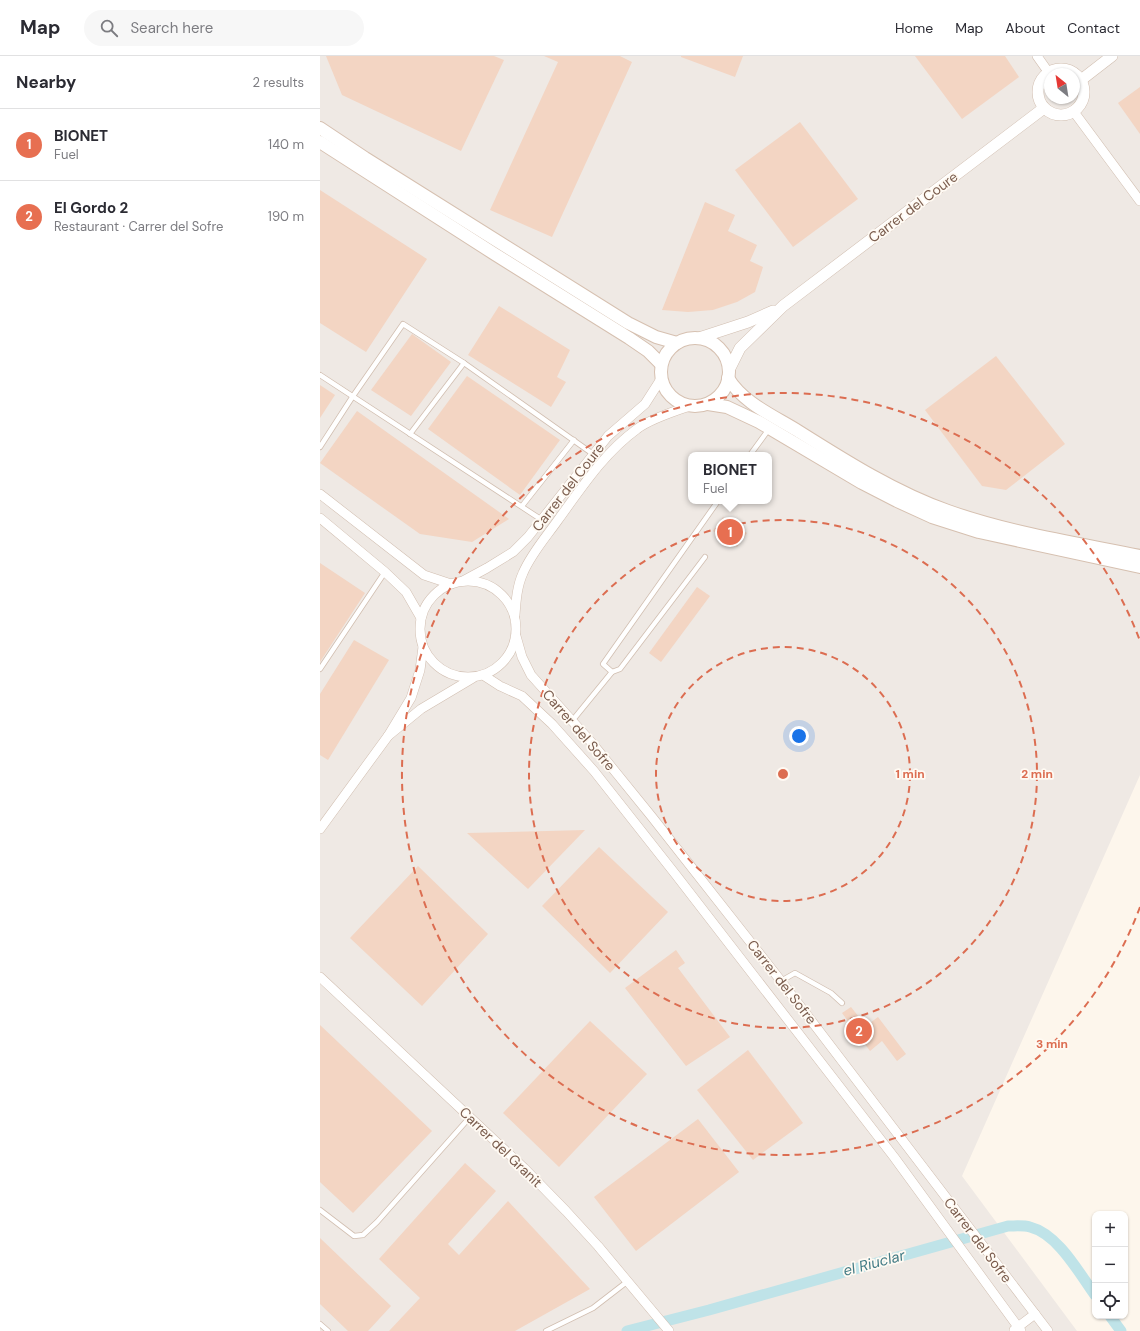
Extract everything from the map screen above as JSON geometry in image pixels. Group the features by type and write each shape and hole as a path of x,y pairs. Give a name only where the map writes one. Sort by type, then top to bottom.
{"main road":[{"path":"320,128 365,158 628,323 656,337 677,343"},
{"path":"320,142 629,338 648,351 661,364"},
{"path":"729,374 722,393 715,400 708,404 690,406 675,401 668,394 662,383 661,364 666,353 677,343 685,339 699,338 712,343 720,349 727,362 734,388 746,398 830,451 873,476 913,496 947,511 988,523 1140,556"},
{"path":"708,404 727,407 738,412 769,428 862,484 932,517 979,532 1140,567"}],"street":[{"path":"1037,56 1046,68"},
{"path":"1044,77 1039,85 1038,94 1040,102 1044,108 1056,115 1062,116 1074,112 1084,100 1084,86 1081,80 1112,56"},
{"name":"Carrer del Coure","path":"729,374 740,348 783,306 1044,108"},
{"path":"1074,112 1140,201"},
{"name":"Carrer del Coure","path":"699,338 748,322 783,306"},
{"name":"Carrer del Coure","path":"461,581 487,568 512,552 528,538 608,436 645,404 661,378"},
{"name":"Carrer del Coure","path":"515,616 516,598 523,573 535,551 597,467 618,444 639,427 690,406"},
{"path":"320,494 424,575 451,584"},
{"path":"320,518 385,572 406,592 421,618"},
{"path":"320,829 388,736 411,698 420,670 423,647 420,630 421,618 430,599 443,588 451,584 461,581 474,581 483,583 498,591 512,608 515,616 516,636 513,646 505,661 496,669 469,678 460,677 442,670 434,663 423,647"},
{"name":"Carrer del Sofre","path":"516,636 522,657 532,675 592,743 652,817 781,981 1048,1331"},
{"path":"388,736 421,709 480,675"},
{"name":"Carrer del Sofre","path":"480,675 522,696 552,724 594,771 894,1157 964,1252 1017,1330"},
{"name":"Carrer del Granit","path":"320,977 524,1168 566,1211 628,1281 669,1331"},
{"path":"1017,1330 1035,1314"}],"lane":[{"path":"320,447 403,324 464,363 593,454"},
{"path":"410,434 464,363"},
{"path":"320,375 542,520"},
{"path":"752,452 769,428"},
{"path":"522,506 574,440"},
{"path":"612,672 603,664 716,504"},
{"path":"572,721 612,672 620,669 705,557"},
{"path":"320,669 385,572"},
{"path":"781,981 795,973 831,993 842,1003"},
{"path":"320,1210 354,1236 363,1235 377,1222 470,1117"},
{"path":"546,1331 593,1308 628,1281"},
{"path":"320,1324 328,1331"}],"shaded area":[{"path":"320,56 1140,56 1140,775 962,1176 1077,1331 320,1331"}],"building":[{"path":"326,56 494,56 504,60 461,151 342,95"},
{"path":"544,56 620,56 632,62 552,237 490,210 558,62"},
{"path":"681,56 743,56 735,77"},
{"path":"915,56 1005,56 1019,77 962,119"},
{"path":"1140,87 1140,134 1118,103"},
{"path":"800,122 858,199 793,247 735,170"},
{"path":"320,190 427,259 366,352 320,323"},
{"path":"705,202 735,215 728,231 757,245 750,261 763,267 755,292 737,302 713,310 688,312 662,310"},
{"path":"499,306 570,350 557,377 566,382 551,407 468,355"},
{"path":"412,334 451,362 411,416 371,390"},
{"path":"996,356 1065,444 1006,490 982,486 925,410"},
{"path":"467,376 560,440 520,495 428,429"},
{"path":"320,385 335,395 320,418"},
{"path":"357,411 509,519 472,542 420,534 320,463"},
{"path":"723,517 747,533 737,547 713,531"},
{"path":"320,563 365,593 320,662"},
{"path":"697,587 710,596 661,662 649,653"},
{"path":"354,640 389,660 328,760 320,755 320,694"},
{"path":"585,830 528,889 467,833"},
{"path":"599,847 668,912 610,973 542,906"},
{"path":"418,866 488,934 422,1006 350,938"},
{"path":"676,950 685,963 678,968 730,1037 686,1066 625,988"},
{"path":"851,1007 866,1026 878,1017 906,1054 897,1061 882,1041 870,1051 842,1013"},
{"path":"590,1021 647,1074 559,1167 503,1113"},
{"path":"320,1025 432,1131 353,1213 320,1182"},
{"path":"748,1050 803,1123 753,1160 697,1090"},
{"path":"698,1119 739,1172 636,1251 594,1197"},
{"path":"465,1163 496,1191 448,1244 459,1255 508,1201 590,1289 515,1331 389,1331 420,1298 379,1259"},
{"path":"320,1238 391,1306 368,1331 348,1331 320,1304"}],"waterway":[{"name":"el Riuclar","path":"627,1331 709,1310 1008,1226 1030,1227 1050,1237 1067,1255 1092,1291"},
{"name":"el Riuclar","path":"1112,1319 1121,1331"}],"place":[{"name":"BIONET","path":"730,532"},
{"name":"El Gordo 2","path":"859,1031"}]}
